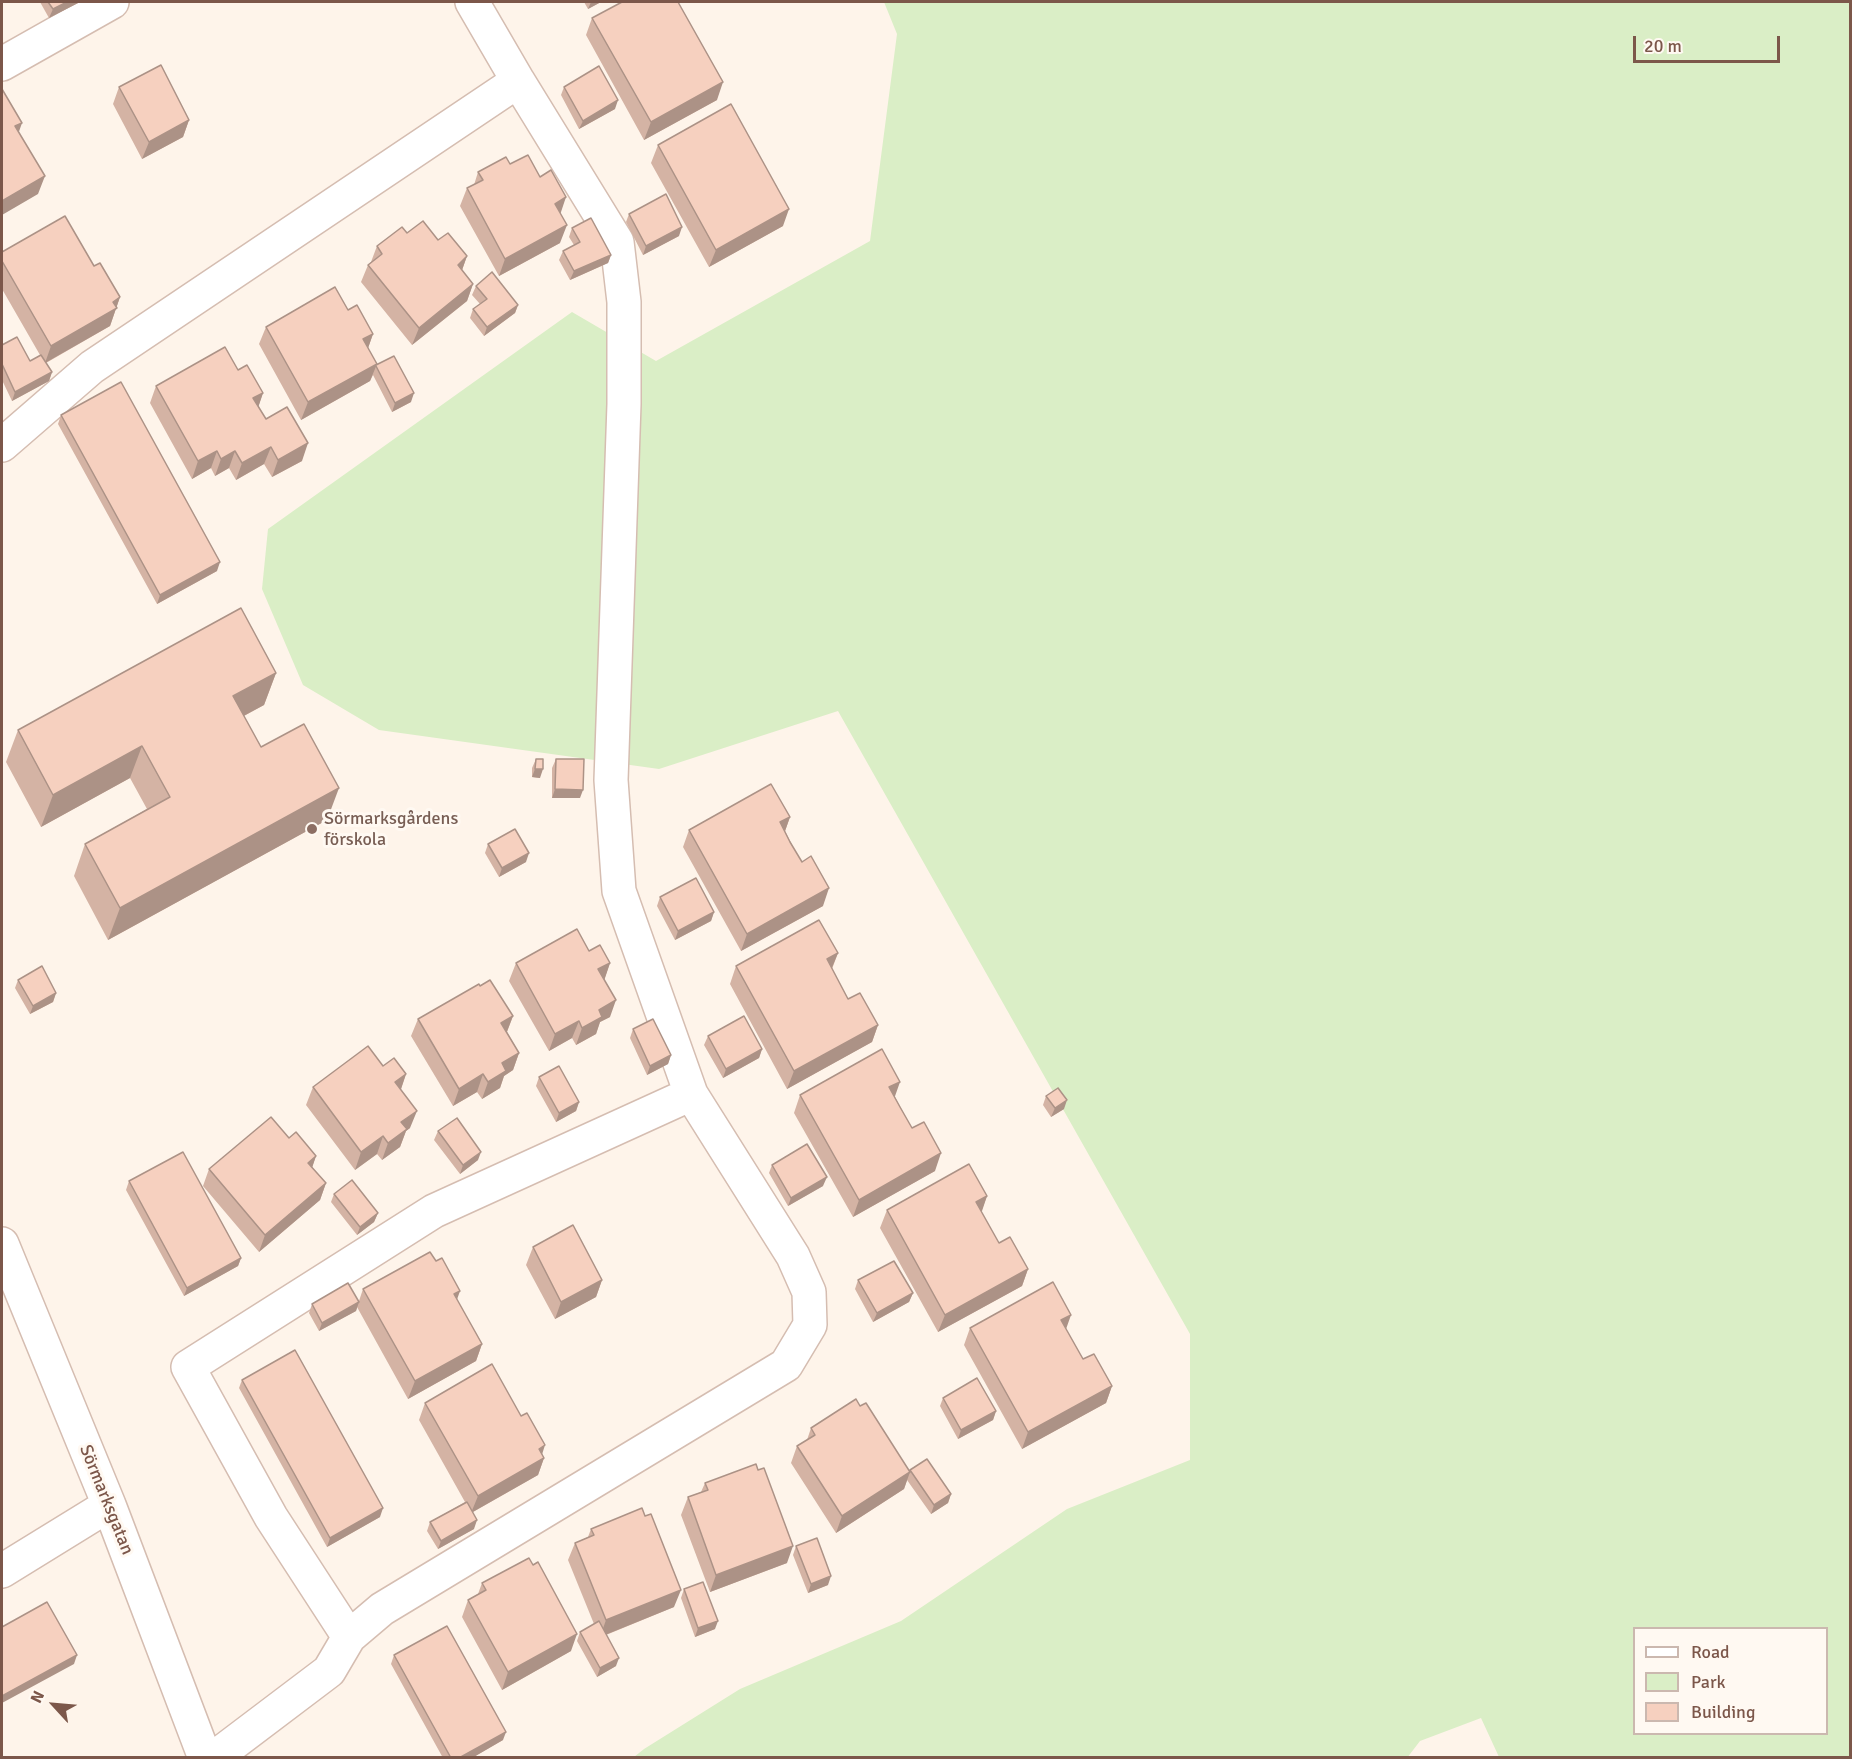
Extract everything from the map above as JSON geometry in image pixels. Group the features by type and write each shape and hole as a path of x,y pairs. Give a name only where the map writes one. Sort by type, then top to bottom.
{"street":[{"path":"2,64 112,2"},
{"path":"214,1758 329,1671 349,1637 382,1609 786,1365 810,1325 809,1292 793,1256 691,1094 619,891 611,780 624,404 624,302 617,243 472,2"},
{"path":"2,445 92,367 518,81"},
{"path":"349,1637 271,1517 188,1367 434,1211 691,1094"},
{"name":"Sörmarksgatan","path":"2,1244 109,1505 205,1758"},
{"path":"2,1571 109,1505"}],"green space":[{"path":"884,2 1850,2 1850,1757 1499,1757 1481,1718 1420,1741 1407,1758 634,1757 740,1689 901,1621 1067,1509 1190,1460 1190,1334 838,711 659,769 379,730 303,685 262,589 268,529 572,312 656,361 870,241 897,34"}],"building":[{"path":"48,2 67,2 53,9"},
{"path":"622,2 678,2 723,82 651,122 592,18"},
{"path":"161,65 189,120 149,142 119,87"},
{"path":"599,66 618,100 583,121 564,87"},
{"path":"2,89 22,123 15,126 45,176 2,201"},
{"path":"731,104 789,209 716,250 658,145"},
{"path":"528,155 540,177 551,170 566,197 555,204 567,225 505,259 467,188 483,180 478,172 506,157 510,164"},
{"path":"666,194 682,227 646,246 629,214"},
{"path":"65,216 94,266 100,263 120,297 113,302 117,308 51,346 2,261 2,252"},
{"path":"591,218 611,255 574,271 563,251 580,242 572,228"},
{"path":"423,221 438,240 448,233 467,256 458,265 473,284 419,328 368,265 382,254 377,246 402,227 407,233"},
{"path":"492,272 518,305 487,327 473,309 487,299 476,286"},
{"path":"335,287 348,310 357,305 373,334 363,339 377,364 308,402 266,327"},
{"path":"17,337 30,361 41,355 52,372 15,392 2,364 2,345"},
{"path":"225,347 238,370 247,365 263,393 253,398 266,419 287,407 308,443 278,460 271,447 242,463 235,451 221,459 217,451 198,461 156,386"},
{"path":"394,356 414,393 395,403 376,366"},
{"path":"121,382 220,562 160,595 61,415"},
{"path":"241,608 276,673 233,696 261,747 304,724 339,788 120,908 85,844 170,797 142,746 53,795 18,730"},
{"path":"536,759 543,759 543,769 535,769"},
{"path":"556,759 584,759 583,790 555,789"},
{"path":"771,784 790,817 780,822 790,842 802,862 811,856 829,888 747,934 689,830"},
{"path":"515,829 529,853 502,868 488,844"},
{"path":"696,878 714,912 678,931 660,897"},
{"path":"819,920 838,953 827,959 848,999 860,993 878,1025 794,1071 736,966"},
{"path":"577,929 589,951 600,945 610,963 598,969 616,1000 599,1010 602,1017 582,1028 579,1021 555,1034 516,963"},
{"path":"42,966 56,993 33,1006 18,980"},
{"path":"490,980 513,1016 501,1023 519,1053 502,1063 506,1071 488,1082 483,1074 459,1089 418,1019"},
{"path":"744,1016 762,1049 726,1069 708,1036"},
{"path":"653,1019 671,1055 650,1066 633,1029"},
{"path":"368,1046 383,1066 394,1058 406,1074 395,1082 417,1111 401,1122 407,1129 388,1143 383,1136 361,1152 313,1087"},
{"path":"882,1049 900,1082 889,1087 900,1107 912,1128 924,1122 941,1153 859,1200 800,1095"},
{"path":"559,1066 579,1102 559,1113 539,1077"},
{"path":"1058,1088 1067,1100 1055,1108 1046,1096"},
{"path":"271,1117 289,1138 296,1132 316,1156 308,1163 326,1183 265,1235 209,1169"},
{"path":"457,1118 481,1152 463,1165 438,1131"},
{"path":"807,1144 827,1177 791,1198 772,1165"},
{"path":"183,1152 241,1258 187,1288 129,1181"},
{"path":"969,1164 987,1196 976,1202 999,1243 1010,1237 1028,1269 945,1315 887,1210"},
{"path":"352,1180 378,1213 360,1227 334,1194"},
{"path":"573,1225 602,1280 561,1302 533,1247"},
{"path":"430,1252 436,1261 442,1258 460,1291 454,1294 482,1344 415,1381 363,1289"},
{"path":"894,1261 913,1293 877,1313 858,1280"},
{"path":"1053,1282 1071,1315 1061,1320 1083,1359 1094,1354 1112,1386 1028,1432 970,1328"},
{"path":"348,1283 359,1302 322,1323 312,1304"},
{"path":"295,1350 383,1508 330,1538 242,1380"},
{"path":"492,1364 521,1416 527,1413 545,1445 539,1449 544,1458 478,1496 425,1403"},
{"path":"977,1378 996,1411 961,1430 943,1398"},
{"path":"856,1399 860,1406 866,1403 910,1472 842,1516 797,1446 815,1435 811,1428"},
{"path":"927,1459 951,1494 934,1505 910,1470"},
{"path":"756,1464 758,1470 764,1468 793,1546 716,1575 688,1497 708,1490 705,1483"},
{"path":"467,1502 477,1520 441,1541 430,1522"},
{"path":"642,1508 645,1516 651,1514 681,1590 606,1620 575,1543 594,1535 591,1529"},
{"path":"817,1538 831,1576 811,1584 796,1546"},
{"path":"529,1558 533,1565 538,1562 577,1634 508,1672 468,1600 486,1590 482,1583"},
{"path":"703,1582 718,1621 698,1628 684,1589"},
{"path":"47,1602 77,1655 2,1696 2,1627"},
{"path":"599,1621 619,1658 600,1668 580,1632"},
{"path":"447,1626 506,1732 459,1758 451,1758 394,1655"}],"place":[{"name":"Sörmarksgårdens förskola","path":"312,829"}]}
